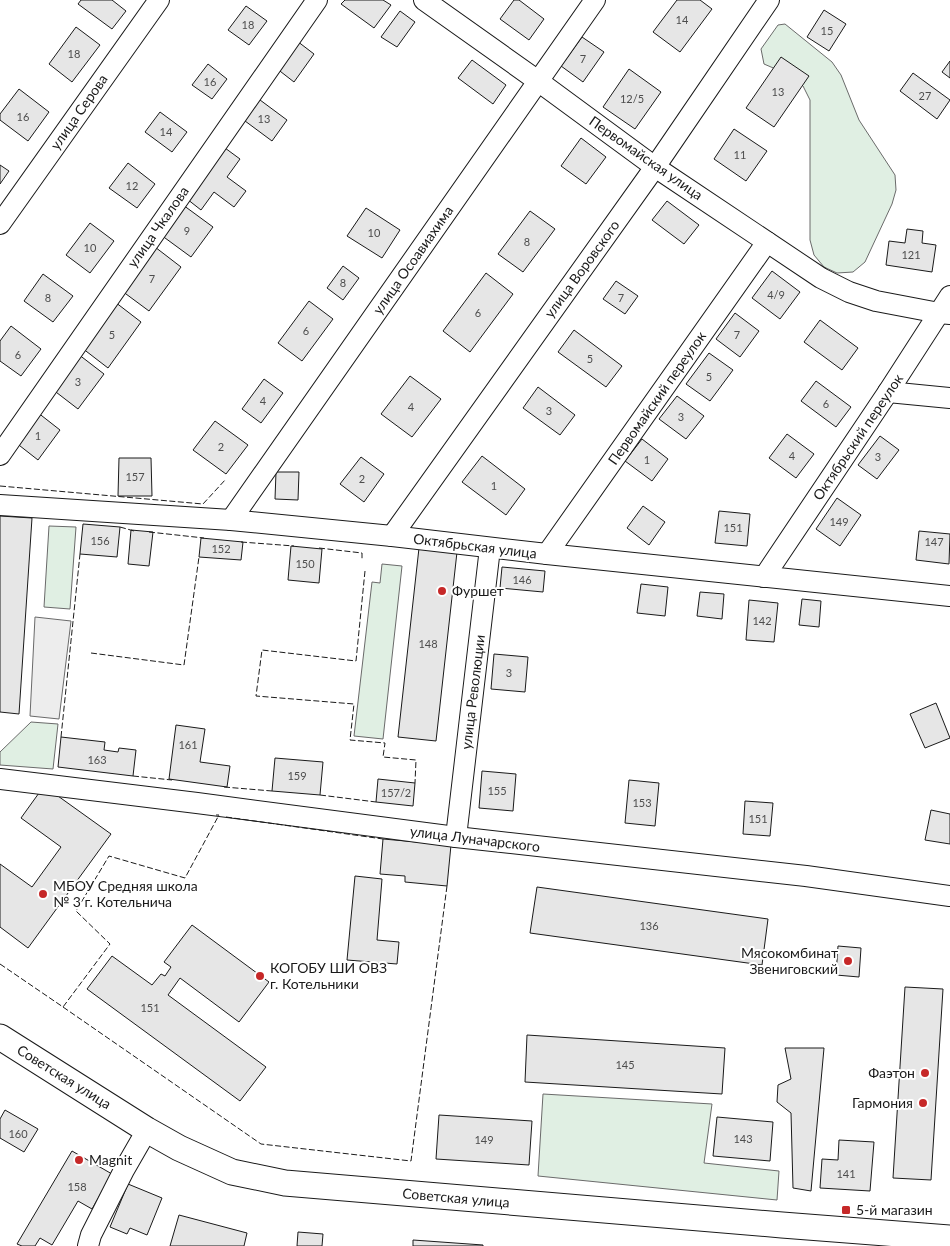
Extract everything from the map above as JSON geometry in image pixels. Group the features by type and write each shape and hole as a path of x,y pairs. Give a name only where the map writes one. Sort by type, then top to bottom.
{"main road":[{"name":"Советская улица","path":"0,1036 147,1130 179,1148 232,1172 285,1183 782,1226 950,1238"}],"street":[{"name":"улица Серова","path":"0,224 159,0"},
{"name":"улица Чкалова","path":"0,455 317,0"},
{"name":"Первомайская улица","path":"424,0 655,167 821,278 849,292 876,302 945,314"},
{"name":"улица Осоавиахима","path":"231,520 595,0"},
{"name":"улица Воровского","path":"392,536 655,167 769,0"},
{"name":"Первомайский переулок","path":"547,554 767,242"},
{"name":"Октябрьский переулок","path":"764,577 888,392 945,314 950,296"},
{"path":"888,392 950,398"},
{"name":"Октябрьская улица","path":"0,505 231,520 950,596"},
{"name":"улица Революции","path":"456,837 490,548"},
{"name":"улица Луначарского","path":"0,779 187,801 456,837 806,876 950,896"},
{"path":"88,1246 91,1235 124,1170 147,1130"}],"green space":[{"path":"785,24 832,62 841,75 859,120 895,175 896,190 892,204 865,262 853,272 837,273 824,267 814,255 810,240 810,100 803,86 792,76 764,64 761,49 778,25"},
{"path":"49,526 76,527 70,609 44,607"},
{"path":"382,564 402,566 383,739 354,736 372,582 380,583"},
{"path":"31,722 58,724 53,769 0,765 0,752"},
{"path":"543,1094 712,1104 704,1163 779,1171 777,1200 538,1176"}],"shaded area":[{"path":"35,617 71,621 59,719 30,716"}],"building":[{"path":"81,0 112,0 126,11 112,29 78,4"},
{"path":"345,0 383,0 391,5 374,28 341,4"},
{"path":"514,0 519,0 544,19 529,40 500,19"},
{"path":"677,0 700,0 712,9 680,52 653,32"},
{"path":"246,6 267,21 249,45 228,30"},
{"path":"824,10 846,24 829,51 807,37"},
{"path":"400,11 415,22 397,47 381,37"},
{"path":"76,27 100,45 72,82 49,64"},
{"path":"582,37 604,52 583,82 561,66"},
{"path":"297,41 314,54 294,82 276,68"},
{"path":"781,57 809,76 774,127 746,108"},
{"path":"472,60 506,85 493,104 458,78"},
{"path":"950,61 950,78 942,72"},
{"path":"208,64 227,79 212,99 192,85"},
{"path":"629,69 661,92 635,129 603,107"},
{"path":"913,73 950,100 937,119 900,91"},
{"path":"19,89 49,112 28,141 0,120 0,114"},
{"path":"256,97 287,120 272,141 241,118"},
{"path":"160,112 187,132 172,152 145,132"},
{"path":"734,129 767,151 746,181 714,159"},
{"path":"581,138 606,157 586,184 561,166"},
{"path":"225,148 240,159 227,177 246,191 234,207 214,192 201,210 187,199"},
{"path":"128,163 155,184 137,208 109,188"},
{"path":"0,165 9,171 0,184"},
{"path":"667,201 699,225 684,244 652,220"},
{"path":"183,205 213,227 191,257 161,235"},
{"path":"366,208 400,230 382,258 347,236"},
{"path":"530,211 555,229 523,272 498,254"},
{"path":"90,223 114,241 90,273 66,255"},
{"path":"907,229 923,231 922,243 936,245 932,272 886,265 889,241 905,243"},
{"path":"155,247 181,267 149,311 122,291"},
{"path":"343,266 359,278 343,300 327,288"},
{"path":"772,271 800,292 780,319 752,298"},
{"path":"486,273 513,294 470,352 443,331"},
{"path":"43,274 73,296 53,322 24,301"},
{"path":"616,281 638,296 625,314 603,299"},
{"path":"309,301 333,319 302,361 278,343"},
{"path":"115,302 141,322 108,368 82,348"},
{"path":"735,313 759,331 740,357 716,339"},
{"path":"820,320 858,348 842,370 804,342"},
{"path":"11,326 41,349 21,376 0,361 0,341"},
{"path":"574,330 622,366 606,387 558,352"},
{"path":"709,353 733,370 710,401 686,384"},
{"path":"78,354 104,374 78,409 52,389"},
{"path":"410,376 441,399 412,437 381,414"},
{"path":"264,379 283,393 261,423 242,409"},
{"path":"816,381 851,407 836,427 801,401"},
{"path":"538,387 575,415 560,435 523,408"},
{"path":"677,396 704,416 686,439 659,419"},
{"path":"37,412 60,430 38,460 15,442"},
{"path":"215,421 248,445 226,474 193,450"},
{"path":"787,434 814,454 796,478 769,458"},
{"path":"880,436 899,450 877,479 858,465"},
{"path":"642,439 668,459 652,481 625,461"},
{"path":"482,456 525,489 506,515 462,482"},
{"path":"361,457 384,474 364,502 340,484"},
{"path":"119,458 151,458 152,496 118,496"},
{"path":"276,472 299,472 298,500 275,499"},
{"path":"837,498 861,515 840,546 816,529"},
{"path":"643,506 665,522 649,545 627,528"},
{"path":"719,511 750,514 747,546 715,543"},
{"path":"0,516 32,518 19,714 0,712"},
{"path":"83,524 120,527 117,557 80,554"},
{"path":"131,530 153,532 149,566 128,564"},
{"path":"919,531 950,534 949,564 916,560"},
{"path":"201,538 243,542 241,560 199,557"},
{"path":"291,546 322,549 319,583 288,580"},
{"path":"419,548 457,552 436,741 398,737"},
{"path":"502,567 545,571 543,592 500,588"},
{"path":"641,584 668,587 665,616 637,613"},
{"path":"700,592 724,594 722,619 697,616"},
{"path":"802,599 821,601 819,627 799,625"},
{"path":"749,600 778,603 774,642 746,640"},
{"path":"494,654 528,657 525,692 491,689"},
{"path":"936,703 950,738 925,748 910,714"},
{"path":"176,725 205,729 200,762 230,766 227,787 169,779"},
{"path":"61,737 105,742 104,750 118,752 119,748 136,750 133,776 58,767"},
{"path":"275,758 323,762 320,795 272,791"},
{"path":"482,771 516,774 513,811 479,808"},
{"path":"378,779 415,783 413,806 376,802"},
{"path":"629,780 659,783 655,826 625,823"},
{"path":"44,786 111,834 28,948 0,927 0,864 32,887 61,847 21,818"},
{"path":"745,801 773,803 770,836 743,834"},
{"path":"931,810 950,814 950,844 925,840"},
{"path":"383,839 451,845 447,886 405,882 405,876 380,874"},
{"path":"355,876 382,879 377,940 399,942 397,964 347,960"},
{"path":"537,887 768,919 762,965 530,933"},
{"path":"192,925 269,982 239,1022 180,978 168,995 266,1067 240,1101 87,989 112,956 152,985 161,974 165,976 171,967 164,962"},
{"path":"838,946 861,948 859,977 836,975"},
{"path":"905,987 943,989 931,1180 893,1178"},
{"path":"527,1035 725,1048 722,1094 525,1082"},
{"path":"785,1048 824,1048 811,1191 793,1188 791,1113 777,1102 778,1085 791,1079"},
{"path":"5,1110 38,1129 24,1152 0,1138 0,1119"},
{"path":"439,1115 532,1121 529,1165 436,1159"},
{"path":"717,1117 773,1122 770,1161 713,1156"},
{"path":"839,1140 874,1142 870,1191 820,1188 822,1159 838,1160"},
{"path":"72,1151 112,1174 92,1209 78,1201 52,1245 40,1238 35,1246 17,1244"},
{"path":"128,1184 162,1198 147,1235 130,1228 127,1234 110,1227"},
{"path":"179,1215 247,1233 244,1246 170,1246"},
{"path":"298,1232 323,1234 322,1246 297,1246"},
{"path":"413,1240 483,1245 483,1246 413,1246"}],"fence":[{"path":"0,486 203,504 226,479"},
{"path":"120,527 134,531"},
{"path":"149,532 204,538"},
{"path":"241,542 294,546"},
{"path":"319,548 362,553 362,559"},
{"path":"61,737 80,554"},
{"path":"91,653 184,665 199,557"},
{"path":"365,571 356,661 262,650 256,696 354,704 350,740 385,743 383,757 416,760 415,783"},
{"path":"133,776 172,780"},
{"path":"224,787 272,791"},
{"path":"320,795 376,802"},
{"path":"0,964 63,1007 110,944 76,911 109,856 185,878 219,815 216,815"},
{"path":"226,817 383,839"},
{"path":"63,1007 261,1144 411,1161 447,886"}],"place":[{"name":"Фуршет","path":"442,591"},
{"name":"МБОУ Средняя школа № 3 г. Котельнича","path":"43,894"},
{"name":"Мясокомбинат Звениговский","path":"848,961"},
{"name":"КОГОБУ ШИ ОВЗ г. Котельники","path":"260,976"},
{"name":"Фаэтон","path":"925,1073"},
{"name":"Гармония","path":"923,1103"},
{"name":"Magnit","path":"79,1160"},
{"name":"5-й магазин","path":"846,1210"}]}
